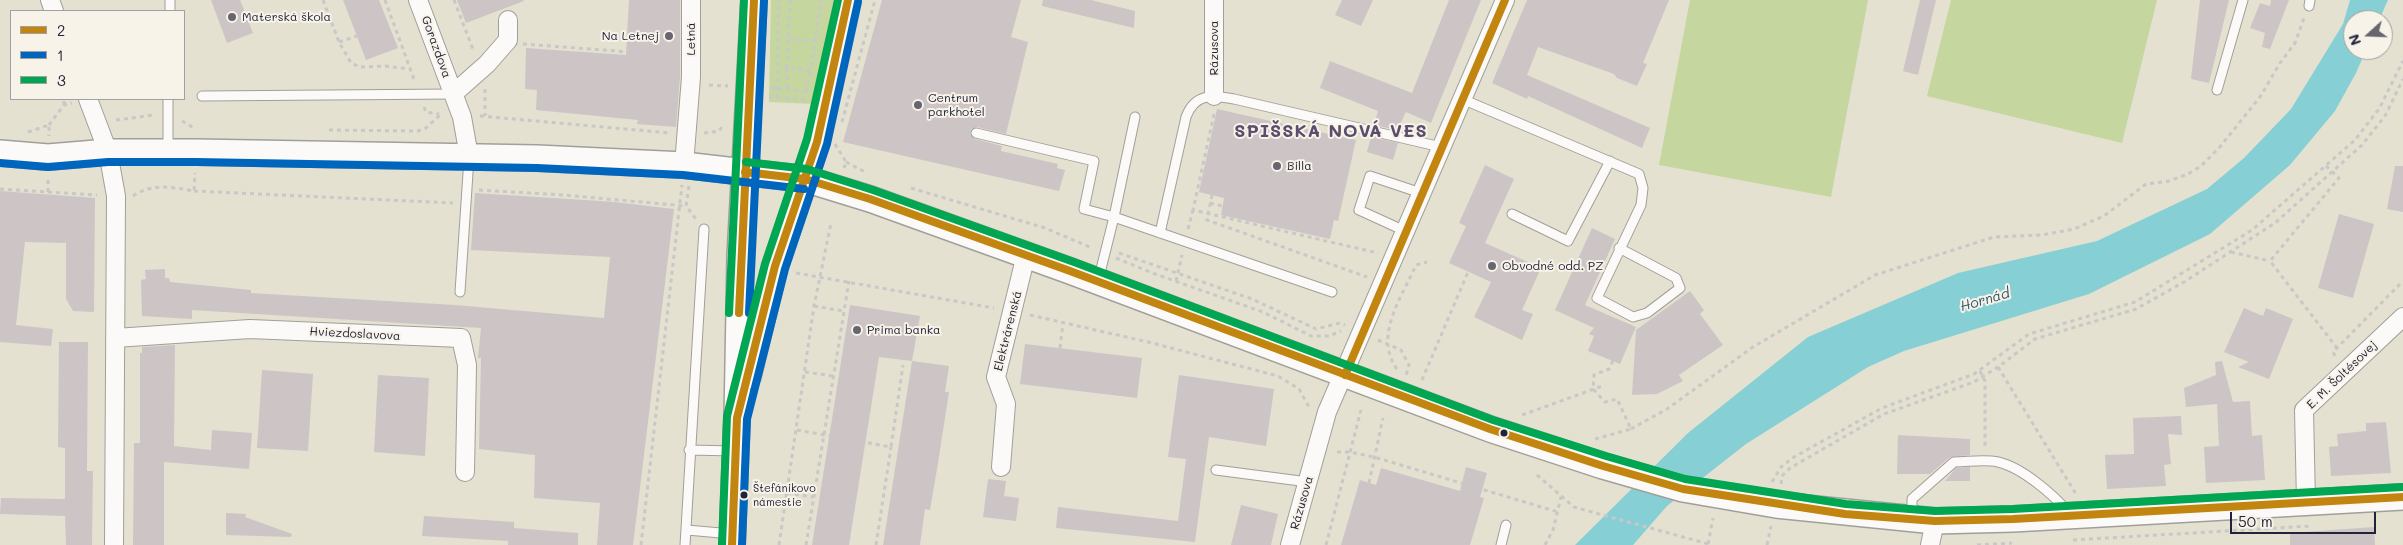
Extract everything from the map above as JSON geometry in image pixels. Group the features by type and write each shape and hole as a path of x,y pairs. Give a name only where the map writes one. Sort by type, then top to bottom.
{"main road":[{"path":"732,539 737,418 740,256 754,0"},
{"path":"0,153 48,157 108,152 469,156 687,166 805,179 870,199 1026,255 1345,374 1403,385 1603,466 1683,489 1727,498 1774,494 1924,520 2014,531 2075,506 2306,502 2403,497"},
{"path":"737,418 775,266 805,179"}],"street":[{"name":"Gorazdova","path":"418,0 462,117 469,156"},
{"name":"Letná","path":"687,166 693,134 691,0"},
{"path":"805,179 826,101 848,0"},
{"name":"Rázusova","path":"1214,0 1214,96"},
{"path":"1345,374 1353,328 1401,228 1421,194 1505,0"},
{"name":"Gorazdova","path":"453,94 487,64 508,40 508,20"},
{"path":"83,100 108,152 116,196 114,545"},
{"name":"Elektrárenská","path":"1001,466 1006,404 996,377 1026,255"},
{"name":"E. M. Šoltésovej","path":"2306,502 2304,410 2403,317"},
{"name":"Hviezdoslavova","path":"115,338 250,329 461,338 468,365 466,472"},
{"name":"Rázusova","path":"1290,545 1327,412 1345,374"},
{"path":"1924,520 1930,545"}],"lane":[{"path":"2218,90 2243,0"},
{"path":"202,96 453,94"},
{"path":"1160,233 1189,109 1200,100 1214,96 1440,147"},
{"path":"1462,99 1639,174 1643,188 1641,205 1619,248 1597,298 1633,317 1647,313 1680,288 1676,278 1619,248"},
{"path":"168,100 168,152"},
{"path":"1098,281 1136,116"},
{"path":"976,133 1094,161 1084,209 1114,217 1332,292"},
{"path":"460,292 469,156"},
{"path":"1512,214 1568,241 1610,161"},
{"path":"1401,228 1359,210 1370,176 1421,194"},
{"path":"685,545 689,450 704,229"},
{"path":"689,450 736,451"},
{"path":"1924,520 1912,498 1954,462 1998,462 2023,474 2056,498 2075,506"},
{"path":"1216,470 1308,482"},
{"path":"1501,545 1506,525"},
{"path":"687,530 732,539"}],"path":[{"path":"323,0 339,42 350,63 360,67 385,66 410,70"},
{"path":"384,0 416,86"},
{"path":"777,98 779,0"},
{"path":"787,88 790,0"},
{"path":"806,92 816,41 821,0"},
{"path":"840,129 875,0"},
{"path":"1595,439 1631,429 1666,409 1747,351 1875,275 1994,237 2042,235 2074,230 2104,216 2146,184 2162,182 2188,174 2201,166 2219,148 2260,97 2280,63 2295,43 2309,3"},
{"path":"339,42 357,36"},
{"path":"789,39 816,41"},
{"path":"525,44 630,52"},
{"path":"1767,545 1774,494 1781,467 1794,457 1882,408 1980,370 2029,334 2135,302 2252,230 2355,140 2379,109 2403,61"},
{"path":"787,68 811,70"},
{"path":"730,76 730,94 826,101"},
{"path":"1774,494 1782,476 1790,468 1884,414 1974,382 1998,367 2035,339 2136,309 2275,223 2362,145 2385,116 2403,79"},
{"path":"1214,96 1214,114 1192,210 1383,255 1401,228"},
{"path":"49,125 64,105 64,100"},
{"path":"64,105 83,100"},
{"path":"423,103 426,112 462,117 485,116 693,134 719,131 728,120"},
{"path":"847,106 852,107"},
{"path":"321,130 418,131 426,128 440,114"},
{"path":"912,120 976,133"},
{"path":"196,129 205,129"},
{"path":"837,136 834,144 846,162 870,175"},
{"path":"844,168 846,162"},
{"path":"641,545 680,205 687,166"},
{"path":"687,166 686,206 704,229"},
{"path":"2270,261 2339,178 2326,166"},
{"path":"907,187 1045,228 1106,251 1252,298 1316,329 1340,323 1353,328 1401,350 1409,365 1403,385"},
{"path":"194,191 463,204 474,189 686,206"},
{"path":"1212,195 1207,220 1372,279"},
{"path":"1210,203 1222,206"},
{"path":"779,545 814,306 831,223"},
{"path":"1106,251 1155,274 1263,312 1311,336 1329,336 1353,328"},
{"path":"2230,252 2270,261 2337,348"},
{"path":"1403,385 1397,370 1391,362 1386,344 1388,327 1416,265 1427,262"},
{"path":"789,272 1012,311 1148,342 1278,376 1299,388 1310,408"},
{"path":"1422,380 1468,272"},
{"path":"806,545 849,281"},
{"path":"814,306 844,311"},
{"path":"1631,429 1617,400 1605,402 1593,389 1594,375 1609,369 1633,317"},
{"path":"1060,348 1063,323"},
{"path":"1620,344 1625,346"},
{"path":"876,545 903,365"},
{"path":"1998,367 2075,506"},
{"path":"1980,370 1985,381 1985,462"},
{"path":"805,372 833,376"},
{"path":"1403,385 1422,380 1431,383"},
{"path":"1530,418 1521,416 1605,385"},
{"path":"1326,545 1361,410"},
{"path":"1369,483 1383,418"},
{"path":"797,430 892,447"},
{"path":"1586,436 1602,442"},
{"path":"1337,452 1374,456 1558,512"},
{"path":"1537,475 1574,508 1712,545"},
{"path":"787,492 813,497"},
{"path":"1545,545 1553,530 1562,497"},
{"path":"1708,544 1713,518"},
{"path":"1977,545 2014,531"},
{"path":"2064,540 2232,531"}],"green space":[{"path":"771,0 840,0 815,104 769,102"},
{"path":"1690,0 1868,0 1831,197 1659,165"},
{"path":"1951,0 2157,0 2122,143 1927,96"}],"water":[{"path":"2350,0 2388,0 2384,10 2347,10"},
{"name":"Hornád","path":"2343,24 2343,60 2362,60 2335,111 2290,165 2210,234 2089,294 1904,351 1868,367 1746,444 1667,506 1633,545 1575,545 1688,433 1808,337 1958,273 2097,241 2207,189 2244,158 2291,109"}],"building":[{"name":"Materská škola","path":"211,0 240,0 253,33 227,43"},
{"path":"343,0 379,0 398,48 366,60"},
{"path":"457,0 523,0 524,1 466,23"},
{"path":"629,0 680,0 680,77 676,127 637,124 638,120 536,110 537,90 525,89 526,48 626,55"},
{"path":"882,0 1021,0 1011,37 1028,42 1006,134 977,127 971,129 970,134 975,139 1002,146 1001,151 1058,164 1057,168 1065,170 1059,191 843,142"},
{"path":"1043,0 1091,0 1135,11 1134,28 1042,6"},
{"path":"1342,0 1373,0 1361,26 1335,15"},
{"path":"1449,0 1481,0 1431,123 1406,112 1397,130 1374,125 1378,111 1320,88 1330,61 1412,93"},
{"path":"1527,0 1669,0 1643,63 1647,64 1637,86 1617,78 1614,74 1538,47 1527,75 1650,128 1642,148 1528,96 1527,99 1492,83"},
{"path":"1920,0 1936,0 1918,75 1903,71"},
{"path":"2200,0 2229,0 2209,83 2191,79"},
{"path":"2271,0 2289,0 2270,49 2262,47 2265,33 2250,28 2260,3 2270,6"},
{"name":"Billa","path":"1217,109 1356,140 1338,221 1334,220 1330,239 1221,215 1224,198 1199,192"},
{"path":"1371,137 1398,143 1393,160 1367,152"},
{"path":"1485,165 1514,179 1485,243 1541,268 1522,310 1533,314 1522,340 1474,317 1491,282 1449,263 1466,226 1459,223"},
{"path":"2395,166 2403,166 2403,212 2387,209"},
{"path":"0,191 95,198 94,312 73,311 66,299 66,243 25,242 16,325 53,329 51,346 0,342"},
{"path":"475,193 615,202 674,209 633,545 597,545 600,503 534,498 535,455 479,449 481,358 478,358 481,328 192,310 192,319 142,316 141,280 146,279 145,270 165,269 165,278 169,278 170,282 251,290 251,293 455,305 604,318 610,257 471,250"},
{"path":"2339,214 2374,224 2353,298 2318,288"},
{"path":"1592,228 1615,239 1585,305 1636,327 1620,364 1588,351 1594,336 1589,334 1594,328 1555,310"},
{"path":"1690,291 1704,310 1700,314 1723,345 1679,375 1683,381 1657,394 1632,395 1636,330"},
{"path":"850,305 920,316 912,361 879,357 849,545 812,545"},
{"path":"2244,308 2263,316 2266,308 2293,319 2269,379 2238,367 2249,362 2224,352"},
{"path":"59,342 88,342 87,471 93,471 92,545 66,545 65,516 0,514 1,498 65,499 65,448 58,447"},
{"path":"1025,344 1142,358 1137,398 1020,384"},
{"path":"175,345 174,446 211,450 212,430 252,433 249,469 164,462 164,545 133,545 134,443 140,443 140,353 142,353 142,347"},
{"path":"912,361 949,366 945,392 949,392 938,463 930,510 925,509 920,545 883,545"},
{"path":"2222,361 2233,402 2250,401 2252,436 2262,435 2265,480 2206,483 2204,447 2219,446 2217,404 2186,407 2184,388 2216,375 2215,362"},
{"path":"262,370 313,374 308,451 257,448"},
{"path":"378,375 429,378 425,456 374,452"},
{"path":"1179,375 1274,389 1266,446 1209,437 1195,542 1056,528 1058,507 1178,521 1186,459 1168,457"},
{"path":"2181,416 2182,435 2168,434 2171,464 2164,465 2166,486 2107,489 2105,455 2134,454 2133,418"},
{"path":"2386,422 2391,473 2331,476 2329,447 2338,446 2337,434 2366,431 2366,423"},
{"path":"1898,435 1970,439 1970,455 1950,457 1930,474 1897,474"},
{"path":"1466,467 1487,473 1480,497 1484,498 1470,545 1341,545 1360,480 1376,485 1381,468 1460,491"},
{"path":"1970,467 1970,481 1945,481 1956,468"},
{"path":"988,479 1006,481 1004,496 1019,498 1016,521 983,517"},
{"path":"1241,505 1278,514 1271,545 1231,545"},
{"path":"226,513 246,514 245,517 292,534 291,537 226,535"},
{"path":"424,516 514,522 514,528 578,533 578,545 508,545 508,541 422,536"},
{"path":"2374,527 2375,545 2290,545 2290,533"}],"transit line":[{"name":"3","path":"729,313 744,0"},
{"name":"2","path":"739,313 754,0"},
{"name":"1","path":"749,313 764,0"},
{"name":"3","path":"722,545 727,416 765,264 807,139 838,0"},
{"name":"2","path":"732,545 737,418 775,266 817,142 848,0"},
{"name":"2","path":"1345,375 1505,0"},
{"name":"1","path":"742,545 747,419 785,269 827,144 858,2"},
{"name":"1","path":"0,163 48,167 108,162 196,162 537,168 683,175 804,189"},
{"name":"3","path":"746,162 807,169 873,190 1074,262 1493,420 1685,479 1846,504 1935,511 2013,509 2402,487"},
{"name":"2","path":"745,172 805,179 870,199 1070,271 1490,429 1603,466 1683,489 1845,514 1935,521 2013,519 2403,497"}],"place":[{"name":"Materská škola","path":"232,17"},
{"name":"Na Letnej","path":"669,36"},
{"name":"Centrum parkhotel","path":"918,105"},
{"name":"Billa","path":"1277,166"},
{"name":"Obvodné odd. PZ","path":"1492,266"},
{"name":"Prima banka","path":"857,330"},
{"name":"Štefánikovo námestie","path":"744,495"}],"district":[{"name":"SPIŠSKÁ NOVÁ VES","path":"1331,131"}]}
